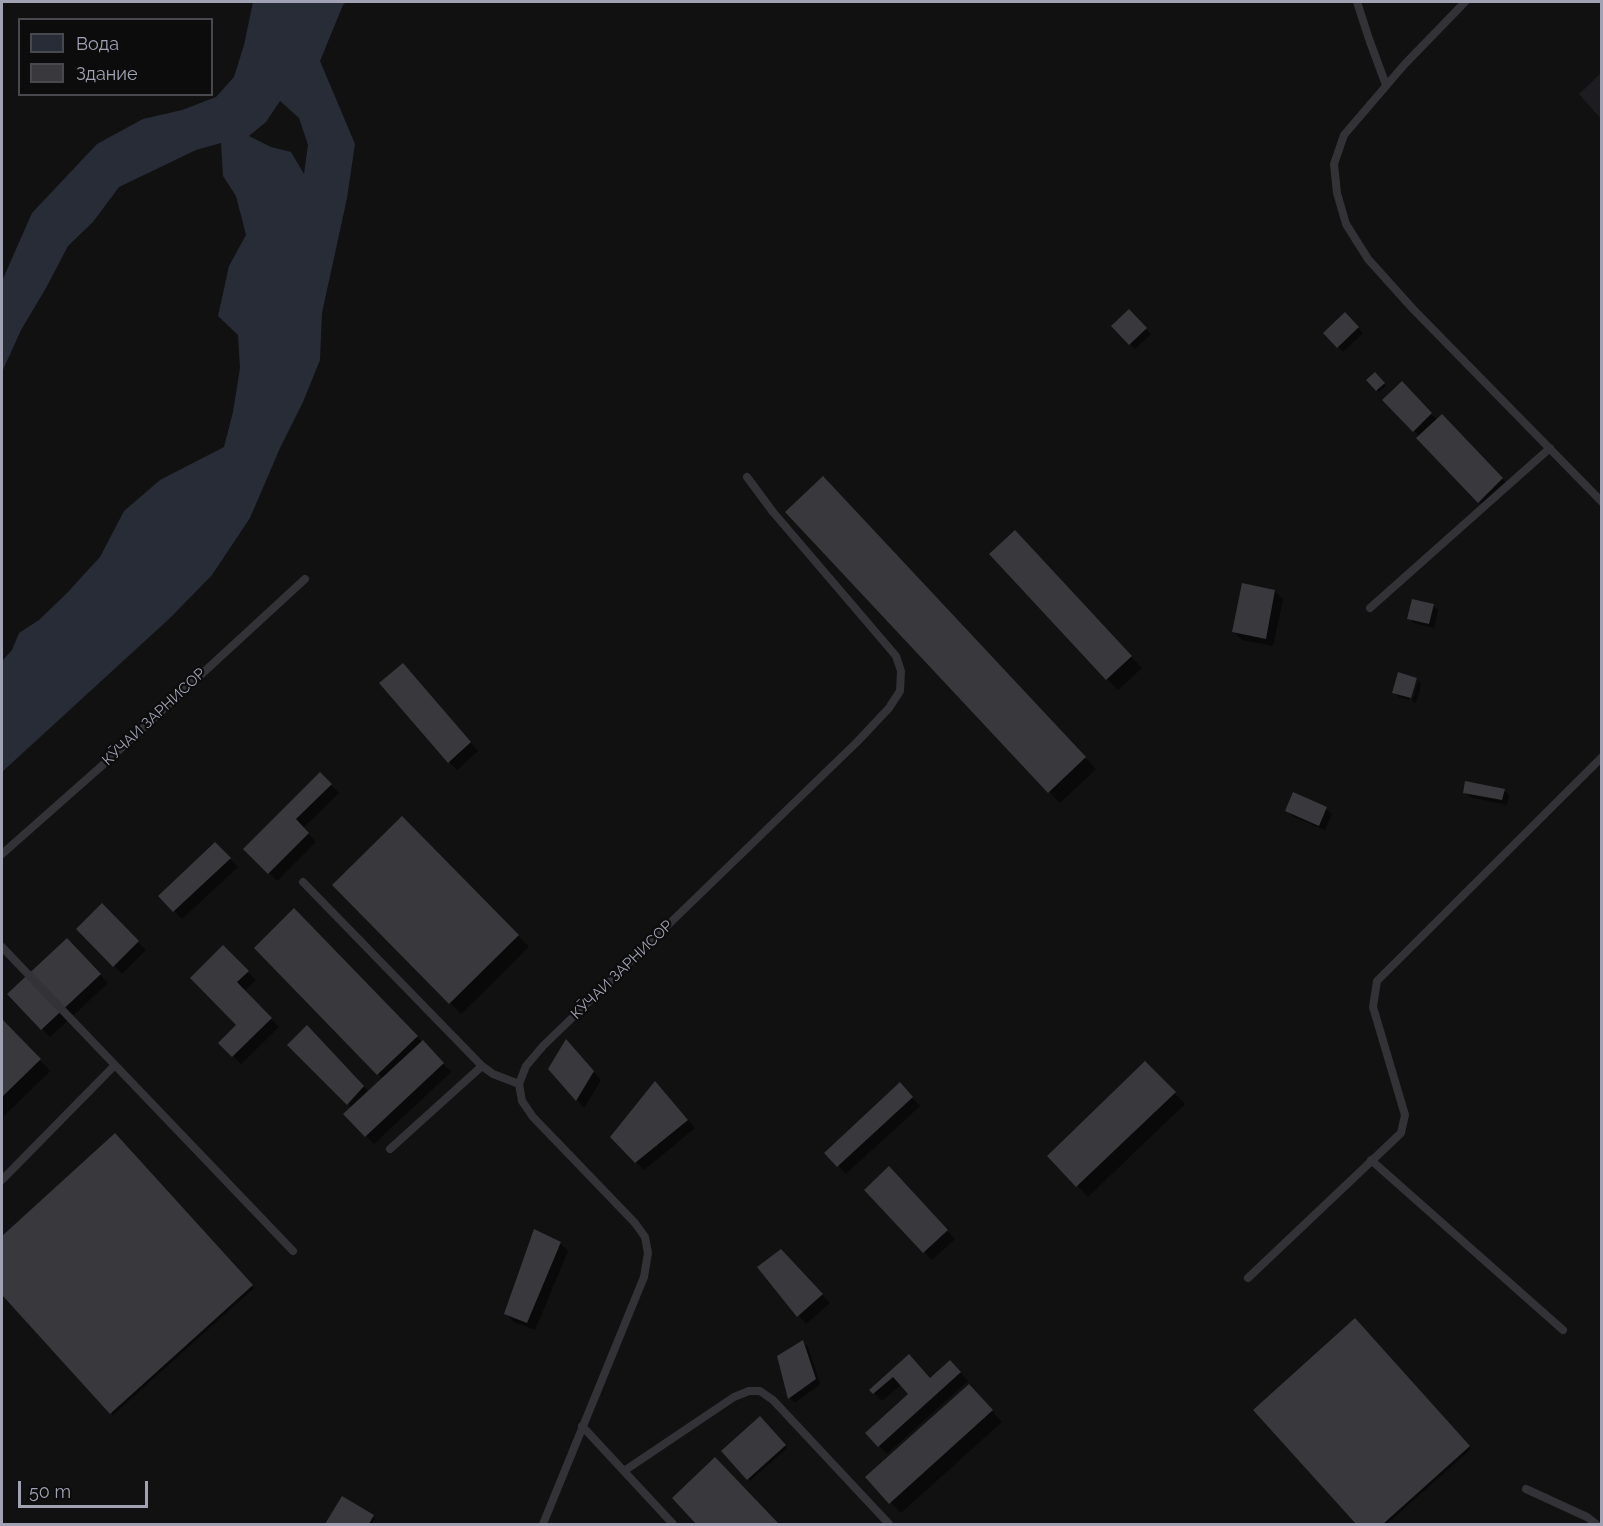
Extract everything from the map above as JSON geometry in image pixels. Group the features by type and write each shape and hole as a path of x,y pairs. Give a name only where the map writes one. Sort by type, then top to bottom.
{"lane":[{"path":"1357,2 1368,39 1386,85"},
{"path":"1465,2 1386,85 1344,135 1334,164 1337,193 1346,224 1368,260 1602,502"},
{"path":"1370,608 1550,448"},
{"name":"КӮЧАИ ЗАРНИСОР","path":"519,1084 526,1066 543,1046 858,741 889,708 900,691 901,671 896,656 773,512 747,477"},
{"name":"КӮЧАИ ЗАРНИСОР","path":"2,854 105,763 305,579"},
{"path":"1248,1278 1401,1133 1405,1115 1373,1007 1377,981 1602,757"},
{"path":"303,882 482,1066 498,1077 519,1084 522,1101 533,1117 635,1223 645,1237 648,1253 644,1277 543,1524"},
{"path":"2,947 293,1251"},
{"path":"2,1180 115,1065"},
{"path":"390,1149 482,1066"},
{"path":"1371,1161 1563,1330"},
{"path":"624,1471 735,1397 749,1391 760,1391 773,1400 889,1524"},
{"path":"582,1426 673,1524"},
{"path":"1526,1489 1587,1517 1596,1524"}],"shaded area":[{"path":"1601,73 1601,119 1579,94"}],"water":[{"path":"253,2 346,2 320,61 355,144 347,198 322,313 320,360 250,518 212,575 170,618 2,772 2,661 12,650 19,633 39,620 100,557 124,511 160,480 224,447 233,412 240,368 238,335 218,316 229,266 246,235 236,196 223,176 221,143 196,150 119,187 93,222 68,246 21,330 2,372 2,281 32,213 97,144 143,119 182,110 216,97 234,77 244,45","holes":["280,101 299,118 308,145 304,174 291,152 271,147 249,136 266,122"]}],"building":[{"path":"1129,309 1147,328 1129,345 1111,326"},
{"path":"1345,312 1359,327 1337,348 1323,333"},
{"path":"1375,372 1385,383 1376,391 1366,380"},
{"path":"1402,381 1432,413 1413,432 1382,400"},
{"path":"1442,414 1503,478 1478,503 1416,438"},
{"path":"823,476 1086,757 1048,793 785,512"},
{"path":"1015,530 1132,656 1106,680 989,554"},
{"path":"1242,583 1275,590 1266,639 1232,632"},
{"path":"1412,599 1434,604 1429,624 1407,619"},
{"path":"403,663 471,742 448,763 379,683"},
{"path":"1398,672 1417,678 1411,698 1392,693"},
{"path":"320,772 332,784 296,819 309,833 268,874 243,849"},
{"path":"1465,781 1505,789 1502,800 1463,793"},
{"path":"1293,792 1327,807 1319,826 1285,811"},
{"path":"402,816 519,935 449,1004 332,885"},
{"path":"215,842 231,858 173,912 158,896"},
{"path":"102,903 139,941 113,967 76,929"},
{"path":"294,908 418,1036 377,1075 254,948"},
{"path":"67,938 101,974 41,1030 7,994"},
{"path":"223,945 249,971 237,982 272,1018 232,1057 218,1043 236,1025 190,978"},
{"path":"2,1019 41,1059 2,1097"},
{"path":"307,1025 364,1086 347,1105 287,1045"},
{"path":"566,1039 594,1071 576,1101 548,1069"},
{"path":"423,1040 444,1063 365,1137 343,1114"},
{"path":"1145,1061 1176,1092 1076,1187 1047,1156"},
{"path":"655,1081 688,1120 635,1163 610,1137"},
{"path":"900,1082 913,1097 837,1167 824,1153"},
{"path":"115,1133 253,1285 110,1414 2,1295 2,1236"},
{"path":"889,1166 948,1230 923,1253 864,1190"},
{"path":"534,1229 561,1242 527,1323 504,1314"},
{"path":"781,1249 823,1294 797,1317 757,1267"},
{"path":"1355,1318 1470,1446 1383,1524 1356,1524 1253,1410"},
{"path":"803,1340 816,1379 788,1399 777,1356"},
{"path":"909,1354 930,1378 950,1360 961,1372 878,1447 865,1433 908,1394 893,1377 873,1394 869,1390"},
{"path":"969,1384 993,1410 889,1504 865,1477"},
{"path":"760,1416 786,1445 747,1480 721,1451"},
{"path":"715,1457 779,1524 696,1524 672,1498"},
{"path":"342,1496 374,1515 369,1524 325,1524"}]}
